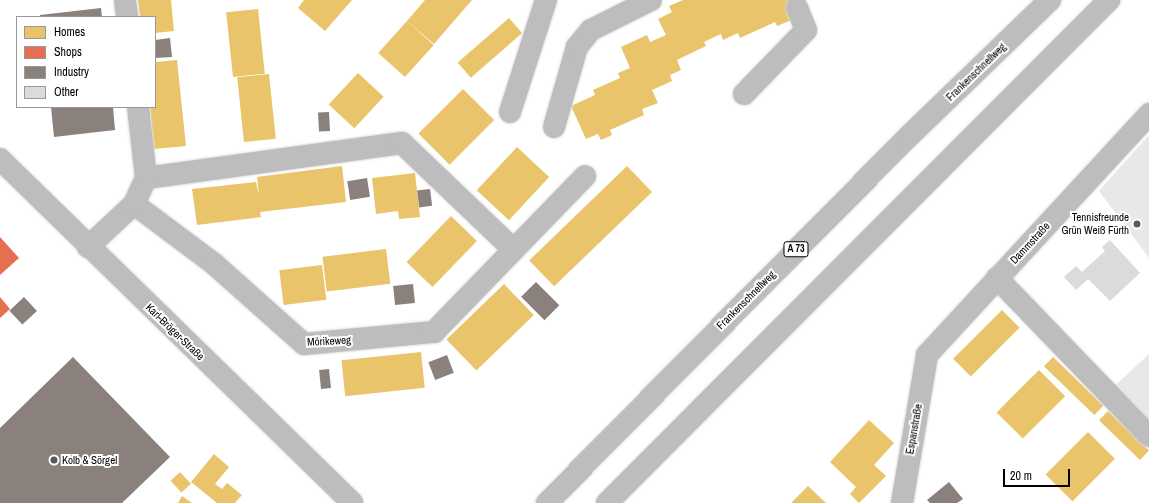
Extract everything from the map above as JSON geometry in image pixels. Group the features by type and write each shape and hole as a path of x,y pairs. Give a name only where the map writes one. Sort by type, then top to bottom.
{"main road":[{"path":"125,0 127,16"},
{"path":"510,112 546,0"},
{"path":"554,127 577,47 591,30 651,0"},
{"name":"Frankenschnellweg","path":"547,503 907,138 1050,0"},
{"path":"607,503 1109,0"},
{"path":"744,94 806,30 797,8"},
{"path":"88,248 134,204 146,178 138,108"},
{"name":"Dammstraße","path":"927,355 1149,114"},
{"path":"146,178 402,143 513,248"},
{"name":"Karl-Bröger-Straße","path":"0,159 88,248 352,503"},
{"name":"Mörikeweg","path":"134,204 213,264 304,344 434,332 496,272 513,248 585,176"},
{"path":"997,278 1149,436"},
{"name":"Espanstraße","path":"902,503 927,355"}],"shaded area":[{"name":"Tennisfreunde Grün Weiß Fürth","path":"1149,135 1149,258 1099,191"},
{"path":"1149,354 1149,430 1111,389"}],"building: Homes":[{"path":"138,0 171,0 174,31 156,33 156,16 140,16"},
{"path":"304,0 352,0 325,31 298,8"},
{"path":"425,0 472,0 434,44 407,21"},
{"path":"683,0 797,0 792,20 777,26 775,22 740,38 738,33 723,40 721,34 704,42 706,46 677,60 681,70 670,75 672,81 652,90 658,103 642,109 644,115 610,130 612,135 601,140 598,134 586,139 571,106 595,95 593,90 620,78 618,73 630,68 621,47 647,35 650,42 666,35 658,19 672,12 669,6"},
{"path":"258,9 265,74 233,77 226,12"},
{"path":"509,18 522,33 471,78 458,63"},
{"path":"407,21 434,45 405,77 378,53"},
{"path":"177,60 186,146 154,149 150,108 156,108 156,62"},
{"path":"358,73 384,97 354,128 329,104"},
{"path":"269,74 276,139 244,142 237,77"},
{"path":"463,89 494,120 450,165 418,134"},
{"path":"517,147 549,177 509,220 477,190"},
{"path":"342,166 346,202 260,212 261,217 197,225 192,189 256,182 259,195 257,177"},
{"path":"627,166 652,192 554,286 529,260"},
{"path":"415,173 420,217 399,219 398,211 376,214 372,178"},
{"path":"451,216 477,241 432,287 407,262"},
{"path":"386,249 390,284 327,292 322,257"},
{"path":"322,265 326,300 284,305 279,270"},
{"path":"504,284 534,315 476,371 446,340"},
{"path":"1002,310 1020,328 971,376 953,359"},
{"path":"421,352 425,388 345,396 341,360"},
{"path":"1053,357 1103,406 1094,415 1044,366"},
{"path":"1039,370 1065,396 1023,439 997,412"},
{"path":"1108,411 1149,451 1140,460 1099,420"},
{"path":"869,420 894,443 874,465 886,476 859,503 850,494 856,487 830,462"},
{"path":"1088,432 1115,459 1072,501 1046,474"},
{"path":"214,454 229,467 215,484 222,489 227,483 242,495 235,503 217,503 191,482"},
{"path":"180,472 191,484 181,493 170,481"},
{"path":"808,486 826,503 791,503"},
{"path":"182,496 192,503 178,503"}],"building: Shops":[{"path":"0,237 19,258 0,275"},
{"path":"0,297 10,309 0,318"}],"building: Industry":[{"path":"101,8 102,16 40,16"},
{"path":"170,38 172,57 156,58 156,40"},
{"path":"51,108 113,108 115,130 54,137"},
{"path":"329,112 330,131 319,132 318,113"},
{"path":"367,178 370,197 350,200 347,181"},
{"path":"430,189 432,206 419,207 417,191"},
{"path":"536,282 559,305 544,320 521,297"},
{"path":"413,284 415,303 395,305 393,286"},
{"path":"24,297 37,311 22,325 9,311"},
{"path":"447,355 454,373 435,380 428,362"},
{"path":"73,357 170,457 122,503 0,503 0,428"},
{"path":"329,369 331,388 321,389 319,370"},
{"path":"949,482 963,499 957,503 930,503 927,500"}],"building: Other":[{"path":"1110,240 1140,273 1110,301 1088,279 1076,290 1064,277 1076,266 1082,272 1105,251 1102,247"}],"place":[{"name":"Tennisfreunde Grün Weiß Fürth","path":"1137,224"},
{"name":"Kolb & Sörgel","path":"54,460"}]}
